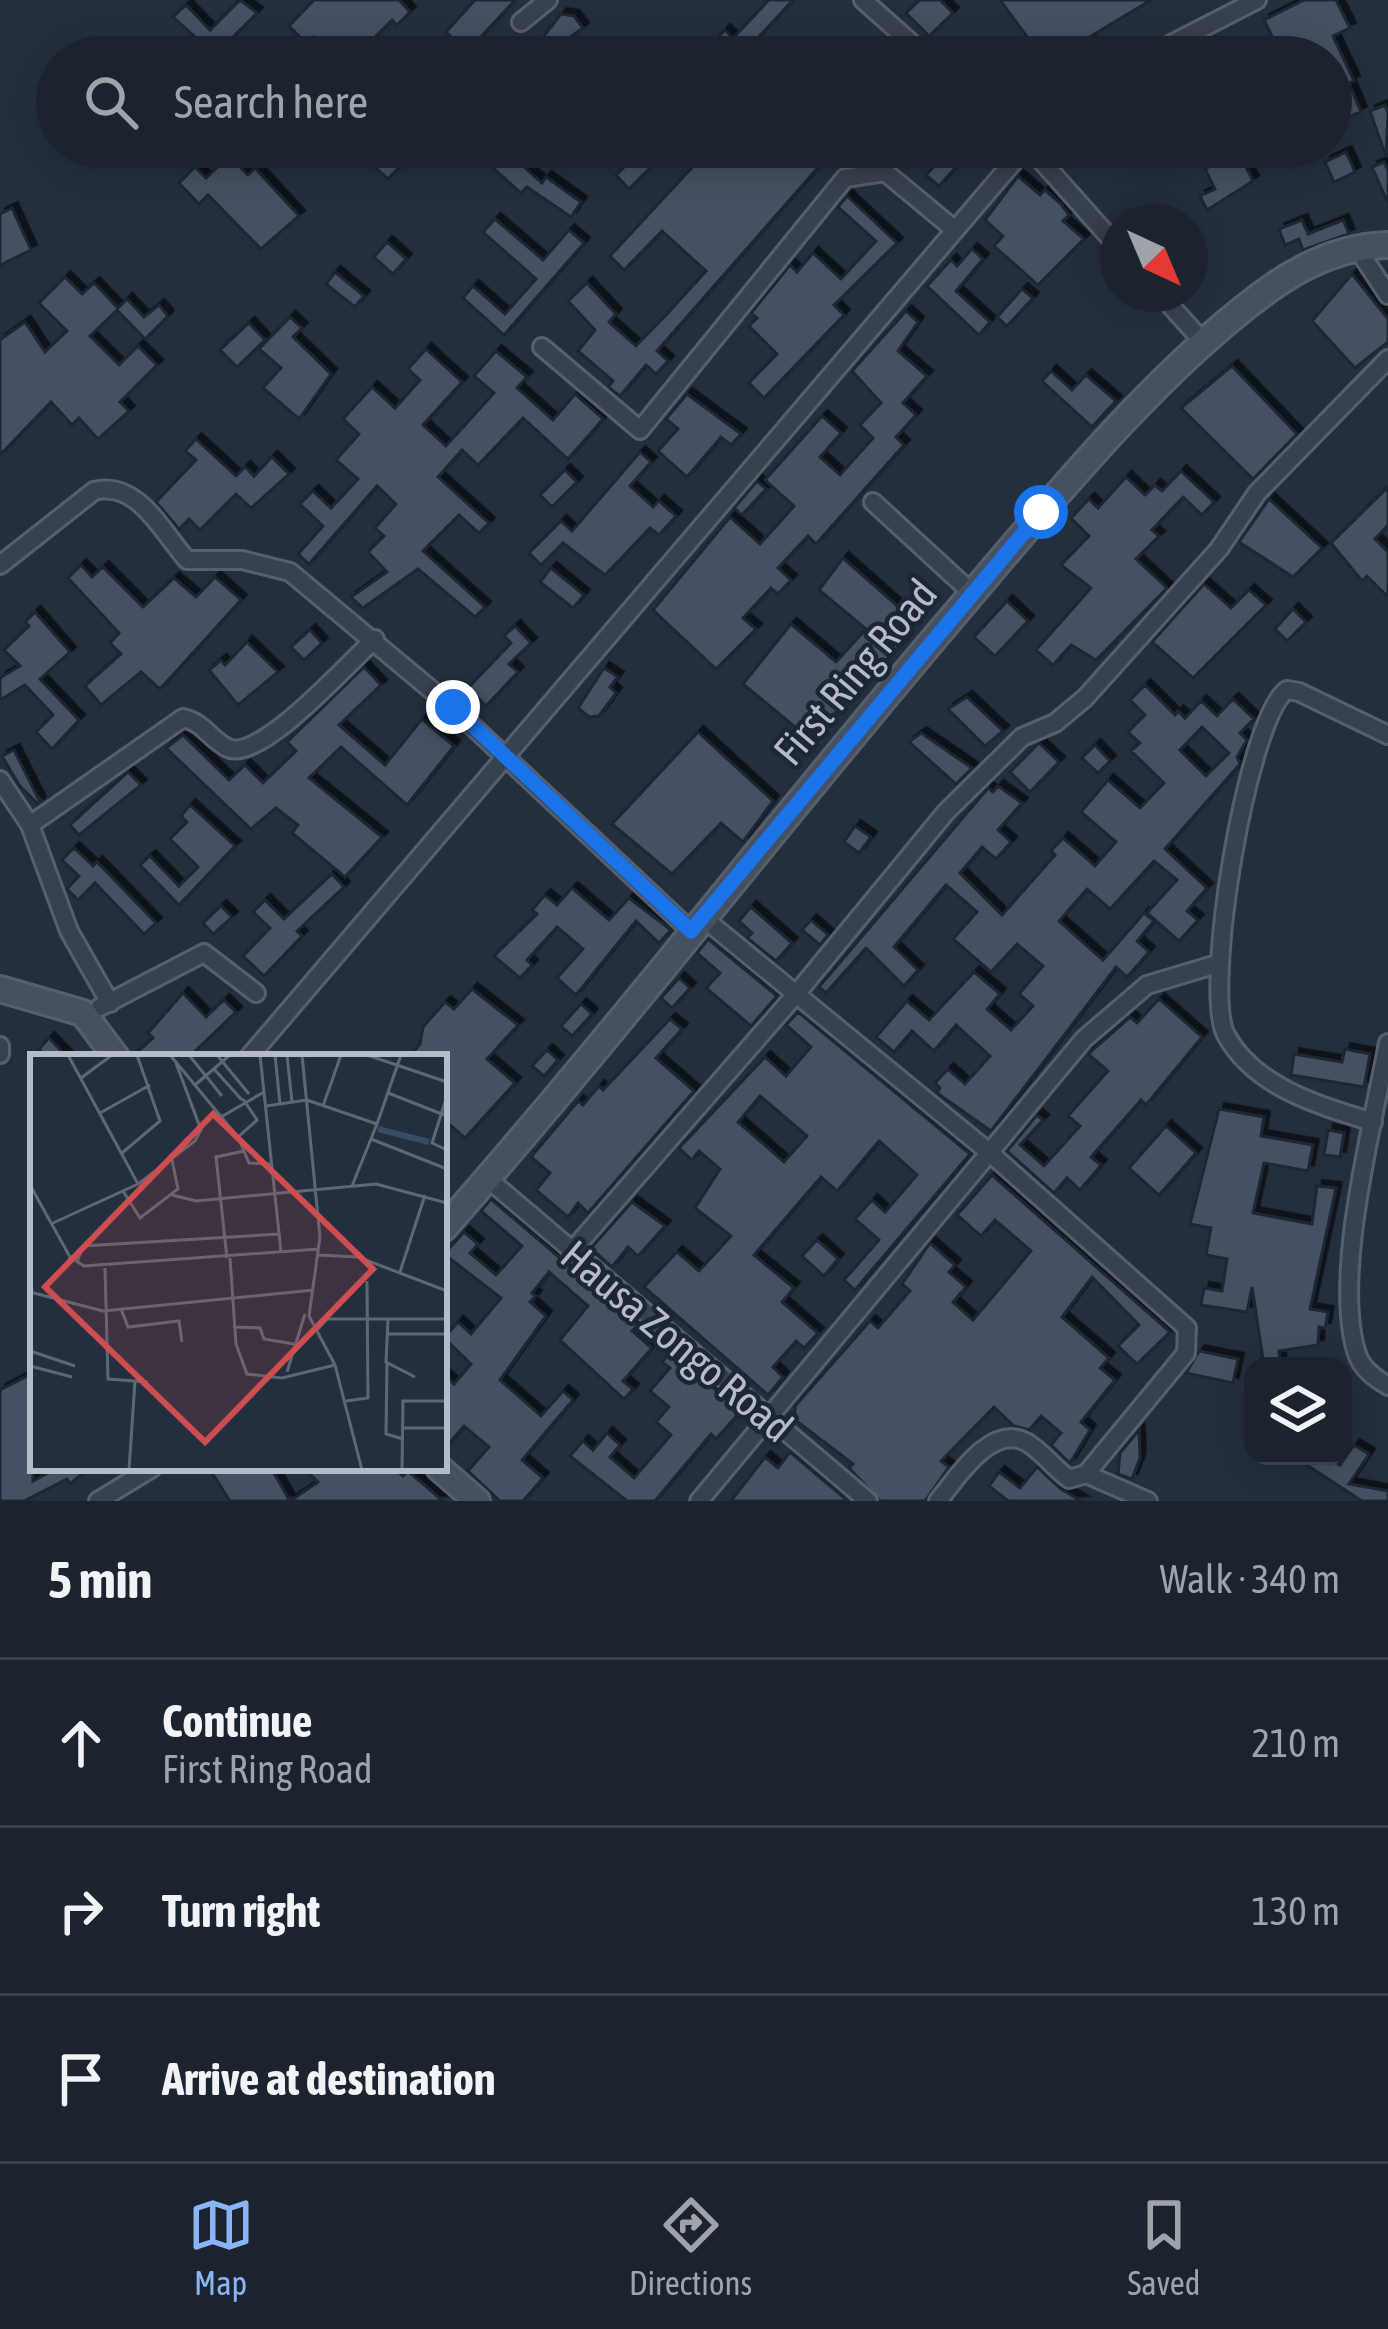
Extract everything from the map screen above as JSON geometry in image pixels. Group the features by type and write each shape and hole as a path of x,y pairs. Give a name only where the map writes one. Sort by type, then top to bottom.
{"street":[{"path":"521,22 548,0"},
{"path":"863,0 904,36"},
{"path":"1187,36 1256,0"},
{"path":"252,1054 1009,168"},
{"path":"1046,168 1100,227"},
{"path":"542,347 640,430 845,178 885,172 955,230"},
{"name":"First Ring Road","path":"447,1225 972,593 1070,482 1205,344 1278,284 1309,264 1357,248 1388,245"},
{"path":"1357,248 1388,296"},
{"path":"1176,312 1205,344"},
{"path":"571,1252 797,993 946,812 1022,736 1055,723 1084,698 1219,549 1257,493 1388,359"},
{"path":"0,565 94,491 112,486 128,491 187,560 242,560 290,572 375,640 696,924 797,993 990,1153 1183,1323 1190,1338 1186,1353 1086,1474 1069,1479 1014,1437 998,1440 938,1501"},
{"path":"873,502 972,593"},
{"path":"30,825 183,718 201,722 228,748 248,751 273,736 375,640"},
{"path":"1373,1122 1300,1100 1236,1048 1220,1018 1217,964 1230,875 1264,720 1277,697 1287,690 1299,692 1388,735"},
{"path":"0,780 30,825 69,931 110,1003"},
{"path":"0,989 83,1013 204,952 256,993"},
{"path":"699,1501 1116,1008 1147,985 1217,964"},
{"path":"83,1013 114,1054"},
{"path":"1388,1043 1350,1265 1357,1357 1371,1376 1388,1386"},
{"name":"Hausa Zongo Road","path":"488,1179 868,1501"},
{"path":"98,1501 147,1471"},
{"path":"442,1471 477,1501"},
{"path":"1086,1474 1095,1482 1148,1501"}],"building":[{"path":"240,0 257,13 234,36 194,36 173,17 186,5 210,30"},
{"path":"314,0 399,0 410,12 397,25 392,20 376,36 299,36 289,26"},
{"path":"475,0 515,0 482,36 446,32"},
{"path":"769,0 793,0 760,36 735,36"},
{"path":"920,0 940,0 953,13 929,36 906,13"},
{"path":"1000,0 1151,0 1091,36 1027,36"},
{"path":"1304,0 1336,0 1350,28 1333,36 1272,36 1264,20"},
{"path":"561,14 574,16 583,28 572,36 544,36"},
{"path":"1352,90 1361,112 1352,116"},
{"path":"1385,105 1388,113 1386,157 1370,111"},
{"path":"1384,162 1388,170 1388,203 1372,167"},
{"path":"1352,165 1355,172 1334,182 1328,168"},
{"path":"194,168 206,178 216,168 241,168 248,175 255,168 299,216 261,249 208,195 199,204 179,183"},
{"path":"376,168 398,168 388,179"},
{"path":"493,168 526,168 542,183 546,177 581,202 571,217 527,187 521,193"},
{"path":"623,168 650,168 629,189 616,175"},
{"path":"692,168 818,168 657,351 668,361 656,374 646,365 620,396 608,387 613,381 578,351 595,330 568,301 587,283 616,314 609,322 636,346 706,271 662,231 624,270 610,256"},
{"path":"932,168 955,168 939,186 926,175"},
{"path":"1207,168 1247,168 1253,181 1208,209 1200,196 1215,189"},
{"path":"1018,176 1040,195 1045,190 1060,203 1069,215 1063,221 1084,239 1038,285 994,246 1003,236 985,220"},
{"path":"847,196 897,243 834,305 844,315 764,398 749,383 777,354 749,326 757,318 751,313 790,265 797,272 813,253 841,279 876,241 838,207"},
{"path":"12,208 31,250 0,265 0,214"},
{"path":"495,219 543,260 569,230 584,243 504,335 463,298 473,286 505,314 536,279 483,232"},
{"path":"1302,220 1308,234 1343,220 1349,234 1303,250 1299,239 1285,245 1279,229"},
{"path":"387,242 406,259 393,274 374,257"},
{"path":"972,249 983,259 956,291 990,322 979,335 927,286 951,260 957,266"},
{"path":"335,272 364,296 355,307 326,284"},
{"path":"1352,274 1388,319 1388,342 1355,368 1312,321"},
{"path":"65,277 82,294 94,283 118,308 127,299 144,317 159,305 168,316 145,339 117,310 90,336 119,365 138,346 157,365 120,402 129,411 98,439 79,418 72,425 51,402 0,455 0,340 25,322 45,352 67,331 39,303"},
{"path":"1022,289 1033,298 1007,326 997,317"},
{"path":"906,311 918,322 898,351 927,376 903,403 916,415 896,437 904,445 816,544 808,536 778,568 791,580 778,594 771,588 743,618 756,629 716,669 653,610 730,517 760,544 794,506 765,480 822,416 841,433 820,457 840,475 873,438 860,425 881,403 852,371"},
{"path":"290,317 302,328 293,337 331,374 299,419 263,388 281,368 259,349"},
{"path":"249,323 265,340 237,367 220,350"},
{"path":"426,349 462,382 423,425 446,446 494,393 474,376 496,351 527,377 517,388 553,420 575,394 603,419 568,459 523,418 478,465 462,450 438,477 489,523 479,533 459,515 423,551 485,607 475,617 418,569 363,608 351,597 387,572 368,552 384,536 375,528 396,504 377,486 309,564 298,554 323,526 300,504 313,491 331,508 358,479 336,460 359,434 343,419 372,387 395,408 420,380 408,369"},
{"path":"1232,366 1297,434 1253,479 1181,408"},
{"path":"1051,371 1072,390 1086,375 1116,401 1092,427 1042,381"},
{"path":"687,394 741,434 731,445 721,437 687,477 658,451 678,429 666,419"},
{"path":"196,439 236,476 245,467 254,476 272,457 289,474 251,508 236,494 200,530 189,519 179,529 156,502 196,460 185,451"},
{"path":"640,452 651,462 630,486 653,507 659,501 676,516 659,535 650,528 605,575 563,543 541,565 529,553 561,521 572,531"},
{"path":"565,470 577,482 552,507 540,495"},
{"path":"1181,471 1214,502 1202,515 1183,497 1152,530 1159,536 1136,559 1167,588 1096,660 1071,645 1053,665 1036,650 1091,588 1061,565 1089,536 1071,518 1089,499 1098,508 1126,477 1145,495 1155,485 1162,491"},
{"path":"757,481 766,489 742,515 734,508"},
{"path":"1388,487 1388,525 1375,539 1388,552 1388,597 1367,576 1362,581 1331,543"},
{"path":"1269,499 1322,548 1293,577 1239,542"},
{"path":"843,558 902,610 891,626 906,639 831,717 821,708 800,731 743,684 791,624 836,662 866,629 819,590"},
{"path":"81,565 92,577 103,567 143,607 174,578 196,597 215,577 241,600 160,689 141,672 101,705 85,686 121,654 110,643 119,633 68,578"},
{"path":"551,568 584,595 573,608 540,582"},
{"path":"1204,584 1231,608 1249,590 1266,605 1193,678 1152,642"},
{"path":"1007,601 1028,621 995,656 974,637"},
{"path":"1293,609 1306,622 1287,641 1275,629"},
{"path":"35,612 70,652 40,679 79,720 52,749 36,732 53,715 25,685 0,700 0,678 20,666 4,650 29,626 25,622"},
{"path":"515,626 531,643 509,664 518,672 486,706 468,688 511,643 504,636"},
{"path":"310,630 322,643 304,660 291,647"},
{"path":"247,642 278,672 238,705 209,670 221,660 225,665"},
{"path":"364,667 381,685 339,725 385,765 422,719 454,746 407,805 341,747 309,778 382,837 345,877 292,833 298,825 276,808 251,829 166,748 183,735 229,780 245,765 263,783 296,751 287,742"},
{"path":"604,668 618,677 610,687 616,693 599,716 589,717 578,708"},
{"path":"1145,685 1175,715 1178,711 1185,718 1201,701 1217,716 1233,699 1254,719 1240,733 1247,740 1237,757 1240,764 1165,849 1207,888 1187,911 1198,920 1179,941 1147,913 1177,880 1154,861 1110,909 1087,889 1059,921 1103,960 1144,913 1154,921 1137,941 1149,952 1127,977 1116,967 991,1131 937,1093 940,1088 935,1083 948,1069 965,1084 990,1056 956,1025 934,1051 912,1031 894,1052 876,1037 907,1001 929,1020 974,972 1000,994 987,1009 1011,1030 1033,1006 1019,994 1043,966 1017,944 991,972 953,939 977,912 946,885 894,947 918,970 904,986 866,948 826,993 819,987 988,788 993,792 998,786 1022,803 998,830 1011,842 996,859 982,847 960,873 1002,915 1055,855 1051,851 1063,838 1095,866 1116,842 1081,812 1108,780 1140,808 1164,783 1131,751 1140,743 1128,732 1145,715 1130,700","holes":["1202,727 1229,753 1206,776 1180,750"]},
{"path":"967,697 1003,731 985,746 948,709"},
{"path":"698,732 773,801 743,842 721,823 672,874 612,824"},
{"path":"921,733 972,768 956,784 909,742"},
{"path":"1039,743 1059,762 1030,792 1010,772"},
{"path":"1095,745 1110,761 1098,773 1082,758"},
{"path":"14,750 38,804 19,785 2,756"},
{"path":"128,772 141,785 79,835 70,825"},
{"path":"190,805 235,846 179,905 140,865 150,856 179,886 198,867 170,839 187,822 181,816"},
{"path":"855,826 871,837 859,853 844,842"},
{"path":"74,848 93,866 97,862 156,923 144,934 95,883 78,900 67,889 79,876 62,860"},
{"path":"332,874 344,887 297,931 302,936 264,976 243,956 270,928 253,912 265,900 284,919"},
{"path":"572,888 609,920 629,898 671,930 659,943 636,921 576,995 557,978 583,949 557,927 527,960 532,965 520,978 494,956 537,914 532,910 545,895 557,905"},
{"path":"221,906 232,917 213,934 203,923"},
{"path":"751,907 792,943 776,961 747,938 752,933 739,921"},
{"path":"811,920 828,935 820,945 802,930"},
{"path":"708,939 777,996 751,1026 706,988 720,973 697,953"},
{"path":"679,978 690,988 672,1008 661,998"},
{"path":"472,989 518,1025 487,1059 515,1083 465,1138 447,1123 447,1054 412,1054 420,1044 423,1027 445,1002 454,1009"},
{"path":"183,993 206,1017 224,1000 236,1012 192,1054 135,1054 153,1038 148,1033"},
{"path":"1159,999 1202,1037 1146,1105 1141,1100 1091,1157 1101,1165 1080,1190 1067,1178 1054,1193 1007,1151 1037,1115 1043,1120 1020,1145 1044,1166 1080,1126 1068,1116 1108,1071 1088,1054 1130,1017 1137,1023"},
{"path":"581,1004 592,1014 572,1036 561,1026"},
{"path":"798,1012 970,1154 855,1290 844,1280 879,1240 855,1219 872,1200 885,1212 917,1175 879,1141 837,1191 821,1177 754,1255 794,1288 782,1302 818,1333 804,1348 796,1341 773,1367 783,1377 768,1395 644,1287 677,1252 699,1271 731,1236 695,1208 720,1169 699,1151 692,1160 679,1148 765,1057 786,1076 811,1047 786,1025","holes":["760,1096 807,1136 784,1162 738,1122"]},
{"path":"670,1019 682,1029 656,1058 694,1091 588,1213 578,1203 568,1217 536,1190 550,1173 531,1157 578,1101 583,1105 599,1086 603,1090"},
{"path":"49,1038 64,1054 44,1054 39,1049"},
{"path":"1345,1049 1370,1054 1364,1087 1291,1075 1294,1054 1342,1062"},
{"path":"547,1050 558,1060 544,1076 532,1066"},
{"path":"1219,1109 1264,1117 1261,1136 1313,1145 1308,1171 1264,1163 1253,1213 1312,1224 1317,1186 1336,1188 1310,1309 1328,1312 1325,1328 1319,1327 1318,1345 1279,1351 1280,1357 1263,1357 1252,1287 1247,1312 1201,1305 1204,1288 1222,1291 1227,1259 1206,1255 1211,1228 1190,1224"},
{"path":"1166,1126 1196,1153 1159,1195 1129,1168"},
{"path":"1328,1130 1344,1133 1340,1157 1324,1155"},
{"path":"992,1175 1170,1332 1137,1364 1118,1346 1139,1325 1092,1277 1062,1317 1109,1358 1100,1368 1115,1380 1081,1422 1090,1430 1070,1463 1051,1445 1061,1433 1041,1416 1029,1430 1014,1426 994,1407 941,1461 949,1467 925,1501 880,1501 849,1468 853,1464 795,1420 795,1406 870,1321 878,1328 910,1291 902,1284 930,1243 955,1265 949,1272 966,1287 953,1302 973,1320 1031,1251 995,1220 981,1236 957,1215"},
{"path":"491,1199 638,1325 632,1331 652,1348 623,1381 633,1389 624,1399 560,1340 588,1306 549,1272 530,1302 546,1316 500,1380 541,1416 563,1391 573,1400 522,1460 543,1478 523,1501 500,1501 468,1471 489,1447 464,1426 447,1446 447,1378 454,1384 471,1364 447,1341 447,1335 458,1322 471,1334 501,1298 447,1256 447,1251 464,1232 478,1244 470,1253 496,1275 522,1246 481,1211"},
{"path":"632,1202 665,1226 638,1256 628,1247 612,1267 591,1248"},
{"path":"817,1240 838,1259 824,1276 802,1256"},
{"path":"1199,1351 1238,1359 1233,1383 1186,1373"},
{"path":"671,1352 741,1411 716,1439 711,1434 655,1501 627,1501 570,1456 583,1441 593,1450 607,1433 620,1445 610,1457 634,1478 671,1435 656,1422 669,1407 650,1391 670,1368 662,1362"},
{"path":"30,1375 33,1481 51,1471 85,1471 70,1484 67,1479 24,1501 0,1501 0,1390"},
{"path":"1139,1430 1140,1458 1132,1479 1118,1474 1120,1453"},
{"path":"1352,1448 1369,1454 1349,1484 1388,1491 1388,1501 1362,1501 1307,1465 1352,1465"},
{"path":"790,1452 848,1501 731,1501 765,1457 778,1468"},
{"path":"1037,1467 1081,1501 1008,1501 989,1486 999,1472 1020,1488"},
{"path":"211,1471 273,1471 290,1501 230,1501"},
{"path":"307,1471 397,1471 403,1476 408,1471 443,1501 290,1501 318,1482"}],"route":[{"path":"453,707 691,931 1041,512"}]}
